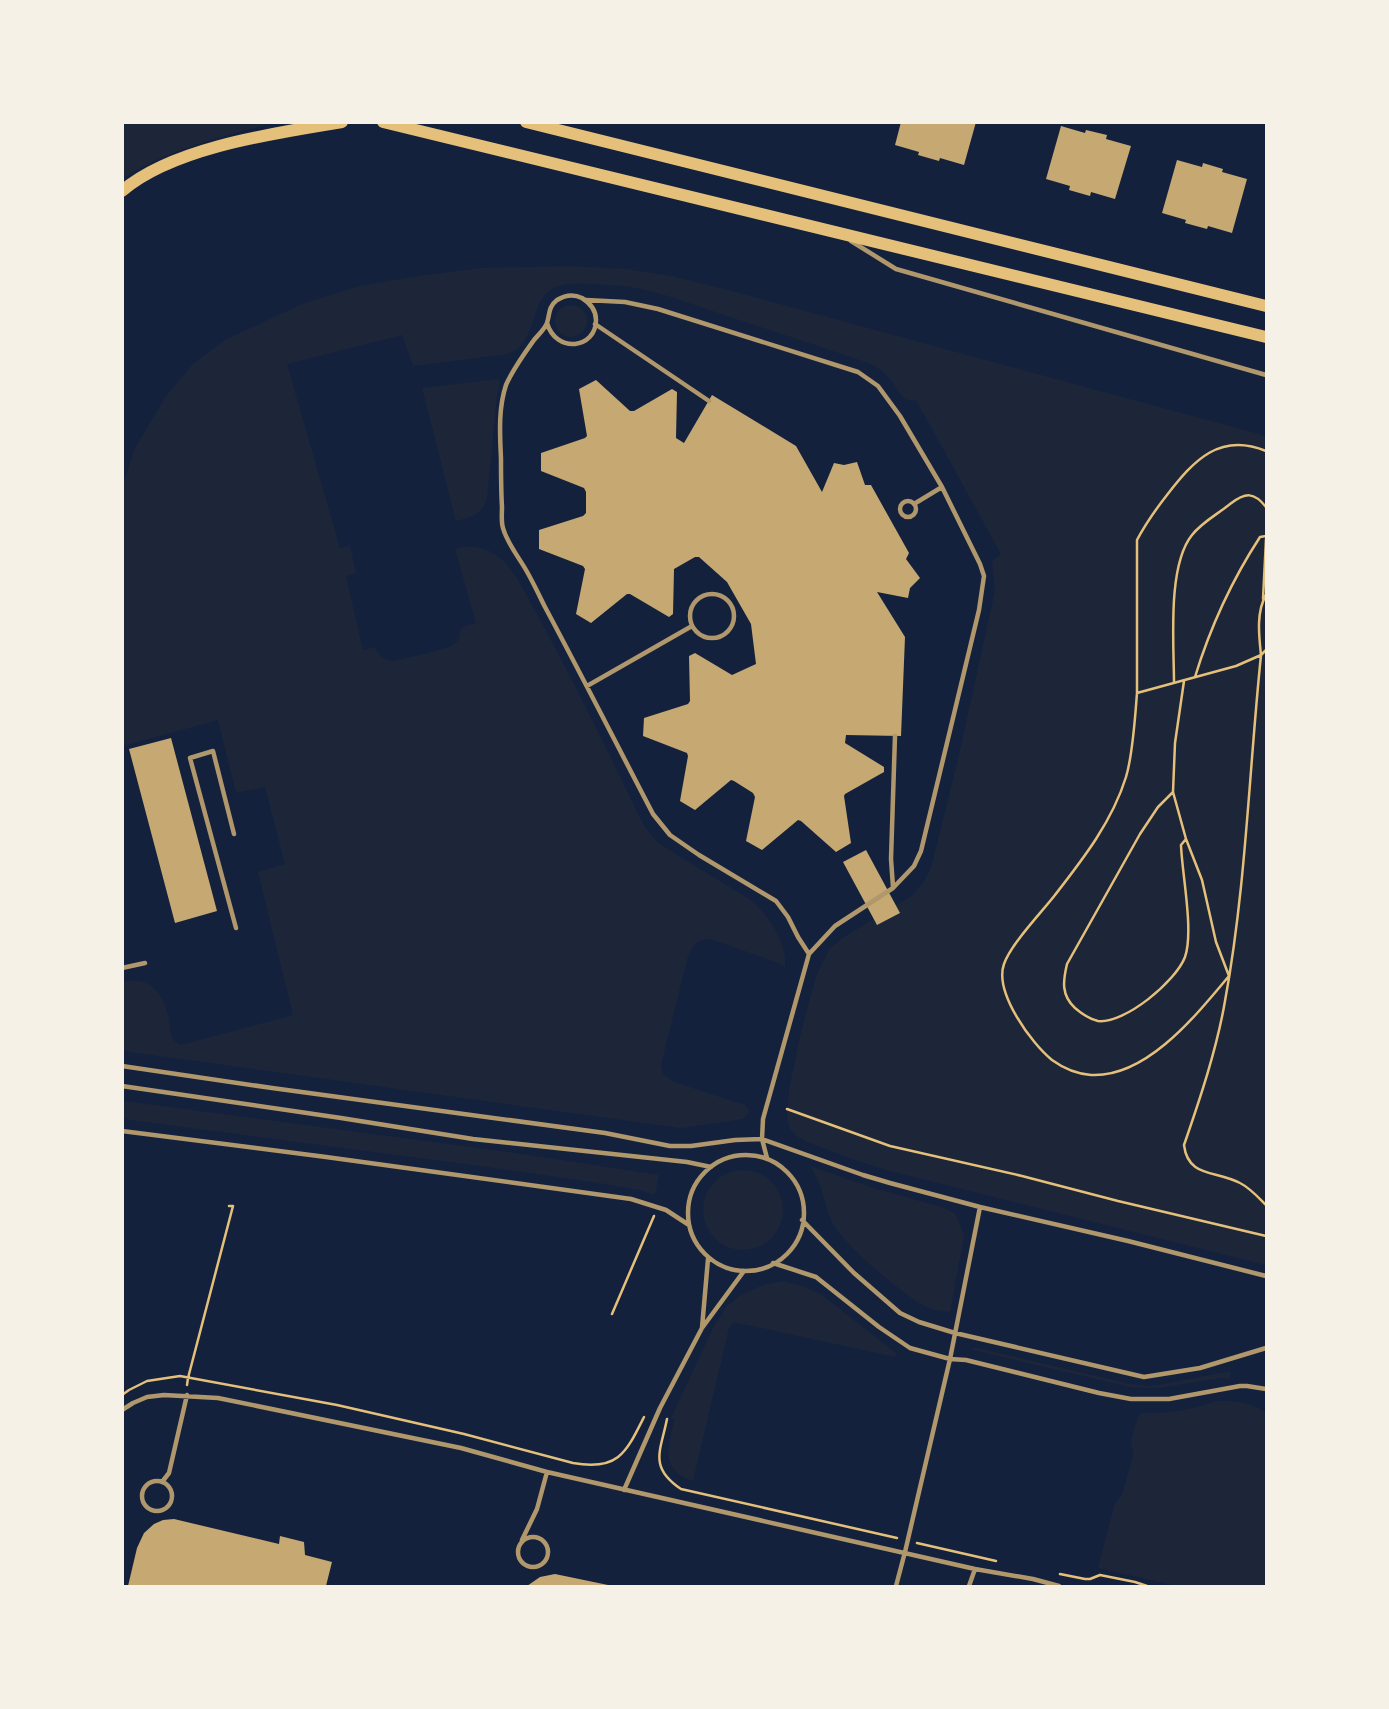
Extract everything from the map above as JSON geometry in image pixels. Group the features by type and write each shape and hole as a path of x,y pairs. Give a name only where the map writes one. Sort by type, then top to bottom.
{"main road":[{"path":"122,191 148,173 178,159 281,132 342,122"},
{"path":"383,122 1266,337"},
{"path":"526,122 1266,306"}],"lane":[{"path":"835,231 896,269 1266,375"},
{"path":"586,300 595,313 596,324 590,336 576,344 560,342 549,331 548,315 551,308 563,297 570,296 586,300 625,302 657,309 858,372 878,386 900,416 942,487 984,576 983,590 921,851 914,866 893,888 835,926 809,954 763,1119 762,1139 766,1158"},
{"path":"547,323 520,359 507,385 501,406 502,527 653,814 670,835 776,901 809,954"},
{"path":"596,324 709,401"},
{"path":"915,504 942,487"},
{"path":"718,594 730,602 735,615 725,634 710,639 692,626 690,611 698,599 718,594"},
{"path":"587,686 692,626"},
{"path":"893,888 891,859 895,736"},
{"path":"234,834 213,751 190,758 236,928"},
{"path":"122,968 145,963"},
{"path":"122,1066 605,1133 670,1146 762,1139 863,1175 980,1207 1266,1276"},
{"path":"122,1086 473,1139 687,1162 711,1167"},
{"path":"122,1132 631,1199 658,1206 689,1225"},
{"path":"739,1155 766,1158 789,1175 799,1191 803,1209 802,1228 794,1245 780,1259 763,1268 744,1271 725,1267 708,1259 696,1243 689,1225 688,1206 694,1187 701,1176 721,1161 739,1155"},
{"path":"896,1587 950,1359 980,1207"},
{"path":"802,1220 854,1273 900,1313 955,1333 1144,1377 1200,1368 1266,1348"},
{"path":"702,1328 708,1259"},
{"path":"773,1263 816,1278 878,1327 910,1348 950,1359 966,1360 1131,1399 1169,1399 1247,1386 1266,1389"},
{"path":"624,1490 660,1408 702,1328 744,1271"},
{"path":"122,1410 147,1397 187,1395 218,1398 460,1448 624,1490 975,1569 1033,1579 1059,1587"},
{"path":"162,1482 169,1473 187,1395"},
{"path":"521,1542 531,1538 541,1540 548,1553 544,1562 530,1567 522,1563 518,1555 519,1546 537,1509 547,1472"},
{"path":"162,1482 172,1492 171,1502 165,1509 155,1511 146,1506 143,1493 148,1485 162,1482"},
{"path":"969,1587 975,1569"}],"path":[{"path":"1229,976 1170,1041 1130,1067 1100,1075 1081,1074 1053,1060 1018,1017 1006,996 1002,979 1004,964 1014,947 1074,870 1110,818 1127,775 1137,693 1137,540 1147,521 1197,460 1213,450 1233,444 1249,445 1266,451"},
{"path":"1174,683 1173,598 1182,552 1191,536 1201,526 1240,496 1259,498 1266,507"},
{"path":"1195,678 1218,615 1240,570 1260,537 1266,538 1259,633 1261,655 1238,919 1218,1037 1184,1145 1190,1164 1200,1171 1225,1176 1240,1183 1266,1205"},
{"path":"1262,602 1266,595"},
{"path":"1137,693 1236,666 1266,650"},
{"path":"1184,681 1175,743 1173,792 1185,839 1202,880 1216,942 1229,976"},
{"path":"1173,792 1158,807 1140,834 1067,964 1063,984 1069,1002 1083,1016 1100,1021 1122,1016 1149,999 1174,976 1185,957 1188,939 1181,845 1185,839"},
{"path":"787,1109 890,1146 1266,1236"},
{"path":"187,1395 188,1378 225,1227 233,1206 229,1206"},
{"path":"612,1314 658,1206"}],"shaded area":[{"path":"123,122 273,123 177,152 123,178"},
{"path":"571,266 625,269 671,276 1266,436 1266,1265 890,1171 807,1142 790,1129 787,1118 789,1090 800,1036 816,976 829,950 841,939 913,895 931,868 995,591 992,561 1001,554 916,400 904,397 879,369 675,298 631,287 565,284 556,287 541,301 525,340 508,354 413,366 402,335 287,364 340,548 350,546 356,573 346,576 363,650 375,647 382,657 393,661 454,644 458,640 460,630 476,623 455,549 472,547 485,549 495,555 512,570 526,593 645,827 658,843 749,899 775,929 783,948 785,967 711,939 699,941 694,946 688,956 661,1065 663,1074 674,1082 745,1105 749,1110 746,1116 743,1119 681,1128 123,1051 123,982 141,982 154,988 166,1009 173,1040 181,1045 293,1015 258,872 285,864 265,787 236,793 218,720 123,746 122,487 135,448 166,396 193,364 225,340 302,304 359,286 419,276 481,268"},
{"path":"571,305 582,310 587,321 582,332 571,337 560,332 555,321 560,310"},
{"path":"499,379 487,498 476,514 456,521 422,388"},
{"path":"124,1101 659,1175 655,1195 640,1190 510,1170 123,1119"},
{"path":"810,1166 954,1213 964,1236 950,1312 927,1307 914,1300 848,1243 832,1222 819,1183"},
{"path":"743,1170 758,1173 771,1182 780,1195 783,1210 780,1225 771,1238 758,1247 743,1250 728,1247 715,1238 706,1225 703,1210 706,1195 715,1182 728,1173"},
{"path":"782,1281 803,1286 822,1295 896,1353 895,1357 734,1322 729,1328 693,1481 682,1476 671,1464 669,1456 668,1448 675,1420 671,1418 714,1326 727,1306 741,1295 763,1285"},
{"path":"973,1347 1130,1384 1151,1386 1230,1371 1230,1379 1220,1378 1165,1387 1130,1387 973,1350"},
{"path":"1217,1401 1243,1403 1266,1413 1265,1586 1176,1586 1098,1568 1115,1503 1122,1495 1134,1452 1131,1444 1140,1413 1179,1411"}],"building":[{"path":"901,122 976,122 964,165 918,155 919,152 895,145"},
{"path":"1061,126 1085,133 1086,130 1107,135 1106,139 1131,146 1115,199 1091,192 1090,196 1069,190 1070,186 1046,179"},
{"path":"1177,160 1202,167 1203,163 1247,179 1232,233 1185,223 1186,220 1162,213"},
{"path":"596,380 630,411 672,389 677,392 676,438 684,443 712,395 796,446 822,492 834,463 844,465 857,462 865,485 871,485 909,553 906,559 920,578 910,588 908,598 877,592 905,637 901,736 846,735 845,743 884,767 884,772 845,794 851,843 836,852 798,820 762,850 746,841 755,797 753,793 731,780 695,810 680,801 687,753 643,736 644,718 688,704 690,701 689,656 695,653 732,675 756,664 751,624 727,582 699,557 695,557 674,569 673,614 669,617 627,594 591,623 576,614 585,569 583,566 539,549 539,530 586,513 584,488 541,471 541,453 587,436 579,389"},
{"path":"171,738 217,911 175,923 129,749"},
{"path":"866,850 900,913 877,925 843,862"},
{"path":"174,1519 279,1544 280,1536 304,1542 305,1555 332,1562 326,1586 128,1586 137,1548 144,1533 154,1524"},
{"path":"555,1574 608,1586 527,1586 540,1577"}]}
